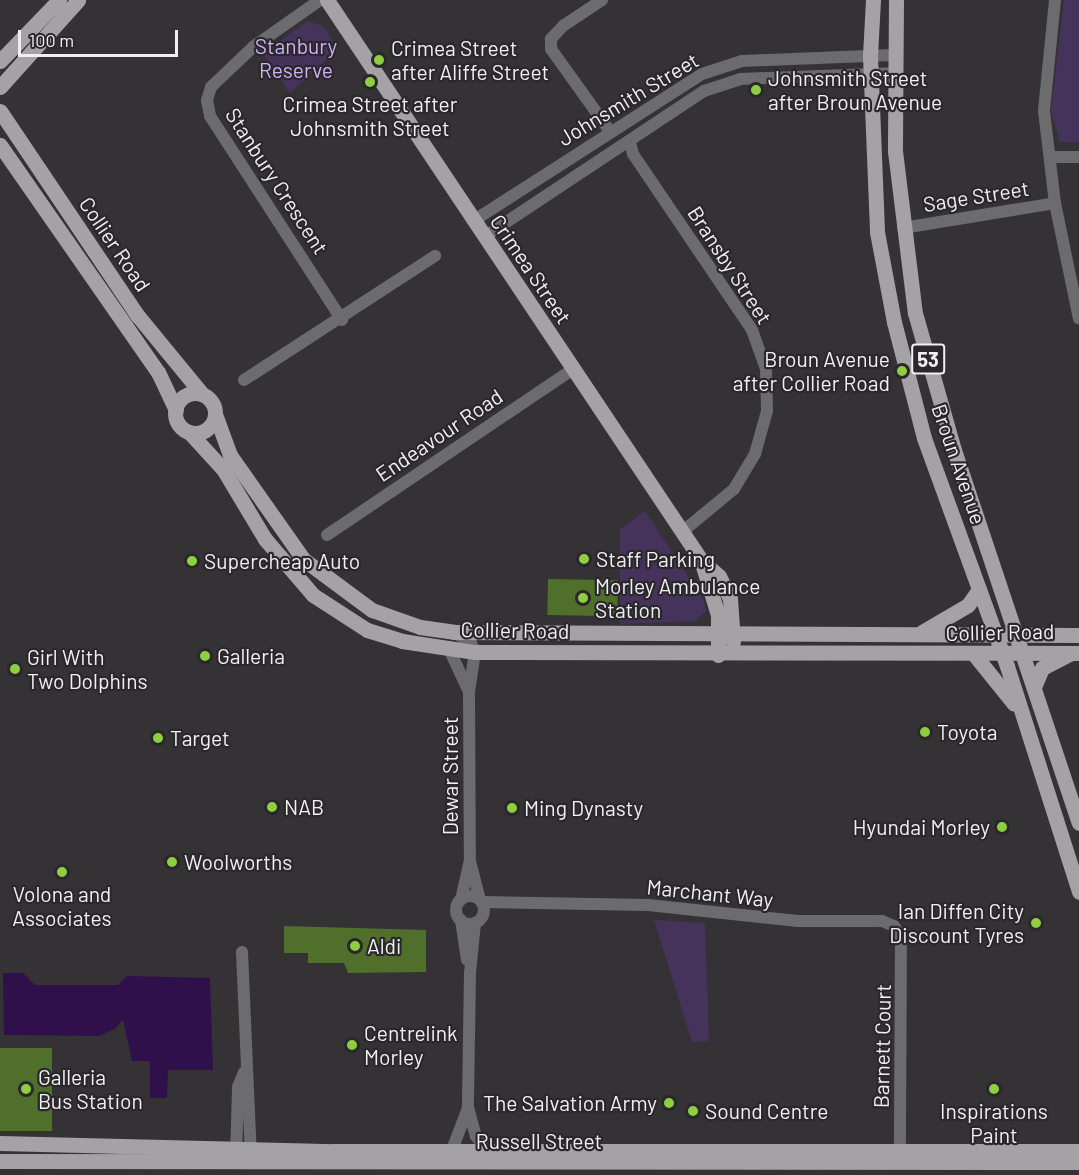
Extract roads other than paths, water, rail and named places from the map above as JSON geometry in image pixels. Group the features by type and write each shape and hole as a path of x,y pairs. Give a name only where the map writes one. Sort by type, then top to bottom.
{"main road":[{"path":"0,61 59,0"},
{"path":"0,87 78,0"},
{"name":"Crimea Street","path":"327,0 701,560 719,576 730,599 725,632 718,655"},
{"name":"Broun Avenue","path":"873,0 870,56 877,232 894,322 924,438 1026,725 1079,892"},
{"name":"Broun Avenue","path":"896,0 893,73 903,228 915,313 954,450 1079,823"},
{"name":"Collier Road","path":"0,111 138,316 202,394"},
{"name":"Collier Road","path":"3,145 158,372 176,410"},
{"path":"202,394 212,402 215,414 206,429 189,432 177,422 176,410 185,396 202,394"},
{"name":"Collier Road","path":"215,414 222,440 245,479 317,572 372,610 420,627 454,632 1079,635"},
{"name":"Collier Road","path":"189,432 223,469 265,539 313,595 367,630 450,651 718,655 1076,652"},
{"path":"914,635 954,615 978,589"},
{"name":"Crimea Street","path":"725,632 734,655"},
{"path":"1034,687 1042,668 1076,652"},
{"path":"973,653 1005,690 1026,725"},
{"name":"Russell Street","path":"0,1143 452,1150 477,1154"},
{"path":"27,1143 40,1161"},
{"name":"Russell Street","path":"0,1161 243,1169 477,1154 714,1163 900,1155 1079,1151"},
{"name":"Russell Street","path":"900,1155 1079,1162"}],"street":[{"name":"Stanbury Crescent","path":"320,0 253,47 211,87 207,100 210,116 342,320"},
{"path":"602,0 563,26 551,39 551,49 609,130"},
{"path":"1055,0 1044,111 1055,203 1078,315"},
{"name":"Johnsmith Street","path":"473,221 609,130 702,74 742,61 892,55"},
{"name":"Johnsmith Street","path":"484,237 704,92 740,79 871,72 893,73"},
{"name":"Bransby Street","path":"630,142 633,154 752,330 766,369 767,411 755,454 734,489 682,532"},
{"path":"1051,157 1079,157"},
{"name":"Sage Street","path":"903,228 1055,203"},
{"path":"244,381 342,320 435,256"},
{"name":"Endeavour Road","path":"327,535 573,369"},
{"path":"454,632 471,643 476,652"},
{"name":"Dewar Street","path":"450,651 469,692"},
{"name":"Dewar Street","path":"460,900 470,860 469,692 476,652"},
{"name":"Dewar Street","path":"470,860 481,901"},
{"path":"470,973 461,920 456,910 460,900 473,896 481,901 470,973 468,1107 476,1136 477,1154"},
{"name":"Marchant Way","path":"481,901 514,904 648,905 798,921 882,921 898,932"},
{"name":"Marchant Way","path":"479,920 514,904"},
{"path":"461,920 479,920"},
{"name":"Barnett Court","path":"898,932 900,1155"},
{"path":"242,952 244,1071 238,1087 244,1146 243,1169"},
{"path":"452,1150 468,1107"}],"place":[{"name":"Crimea Street after Aliffe Street","path":"379,60"},
{"name":"Crimea Street after Johnsmith Street","path":"370,82"},
{"name":"Johnsmith Street after Broun Avenue","path":"756,90"},
{"name":"Broun Avenue after Collier Road","path":"902,371"},
{"name":"Staff Parking","path":"584,559"},
{"name":"Supercheap Auto","path":"192,561"},
{"name":"Morley Ambulance Station","path":"583,598"},
{"name":"Galleria","path":"205,656"},
{"name":"Girl With Two Dolphins","path":"15,669"},
{"name":"Toyota","path":"925,732"},
{"name":"Target","path":"158,738"},
{"name":"NAB","path":"272,807"},
{"name":"Ming Dynasty","path":"512,808"},
{"name":"Hyundai Morley","path":"1002,827"},
{"name":"Woolworths","path":"172,862"},
{"name":"Volona and Associates","path":"62,872"},
{"name":"Ian Diffen City Discount Tyres","path":"1036,923"},
{"name":"Aldi","path":"355,946"},
{"name":"Centrelink Morley","path":"352,1045"},
{"name":"Galleria Bus Station","path":"26,1089"},
{"name":"Inspirations Paint","path":"994,1089"},
{"name":"The Salvation Army","path":"669,1103"},
{"name":"Sound Centre","path":"693,1111"}],"park label":[{"name":"Stanbury Reserve","path":"296,58"}]}
